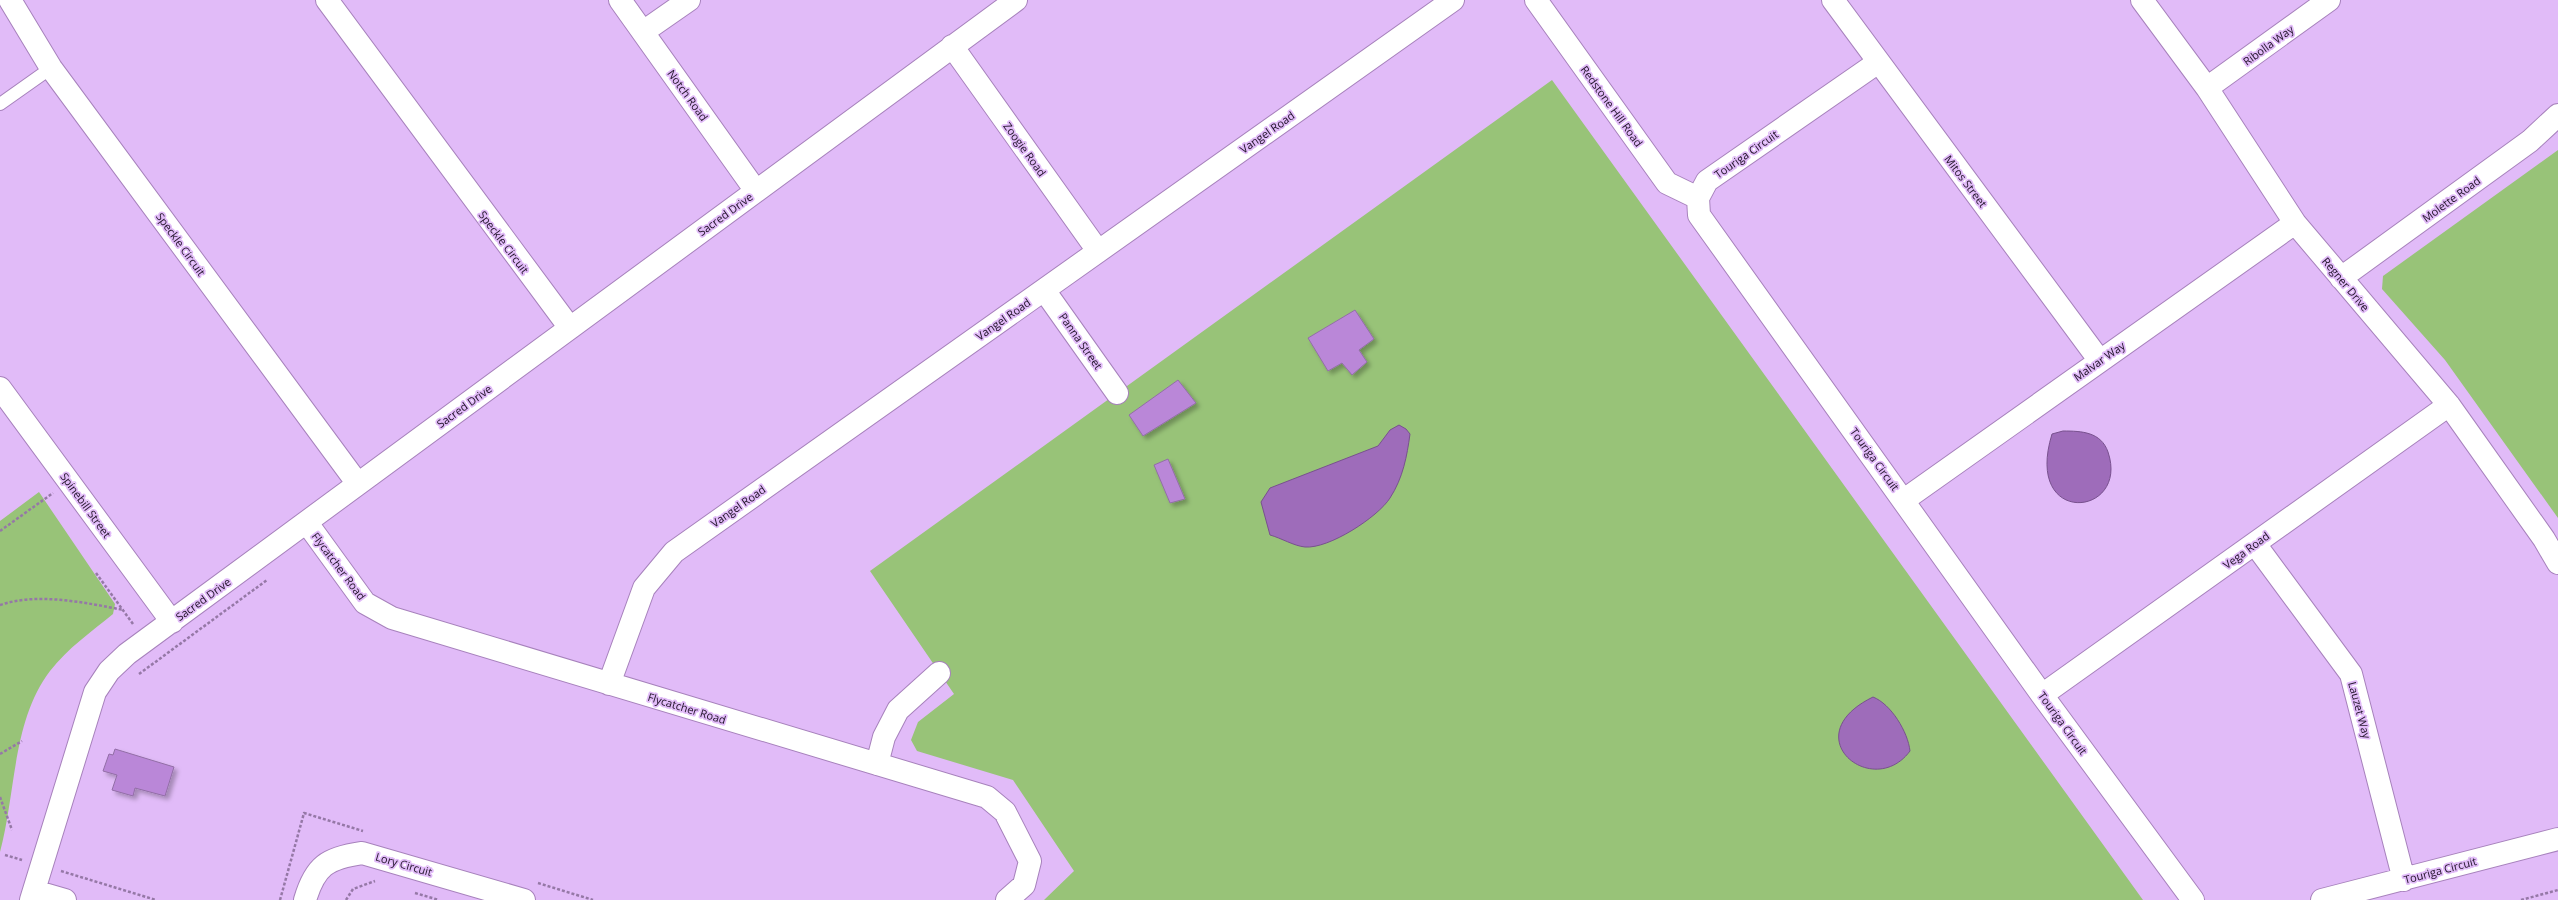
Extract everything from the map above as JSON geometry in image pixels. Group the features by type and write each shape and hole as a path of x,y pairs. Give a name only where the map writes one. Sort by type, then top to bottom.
{"street":[{"name":"Speckle Circuit","path":"10,0 51,68 358,484"},
{"name":"Speckle Circuit","path":"327,0 570,328"},
{"name":"Notch Road","path":"620,0 756,191"},
{"path":"643,32 689,0"},
{"name":"Sacred Drive","path":"32,895 96,692 109,671 146,641 358,484 1016,0"},
{"name":"Vangel Road","path":"609,684 644,588 674,552 1453,0"},
{"name":"Mitos Street","path":"1833,0 1877,63 2100,361"},
{"name":"Regner Drive","path":"2142,0 2207,88 2295,223 2449,405 2544,538 2558,563"},
{"name":"Ribolla Way","path":"2207,88 2329,0"},
{"name":"Redstone Hill Road","path":"1540,1 1667,183 1698,198"},
{"name":"Zoogie Road","path":"952,46 1098,251"},
{"name":"Touriga Circuit","path":"1877,63 1707,180 1698,198 1700,215 2042,695 2193,900"},
{"name":"Molette Road","path":"2341,278 2530,141 2558,115"},
{"name":"Malvar Way","path":"1904,500 2295,223"},
{"name":"Panna Street","path":"1044,290 1117,393"},
{"name":"Spinebill Street","path":"4,400 69,482 172,622"},
{"name":"Vega Road","path":"2042,695 2449,405"},
{"name":"Flycatcher Road","path":"307,523 365,602 392,618 987,797 1005,812 1030,861 1024,885 1007,900"},
{"name":"Lauzet Way","path":"2255,544 2351,674 2404,880"},
{"path":"876,764 884,737 898,710 939,673"},
{"name":"Touriga Circuit","path":"2322,900 2558,839"},
{"name":"Lory Circuit","path":"304,900 311,878 320,868 346,855 362,853 524,900"},
{"path":"32,895 60,898"}],"lane":[{"path":"0,104 51,68"}],"path":[{"path":"0,531 69,482"},
{"path":"96,573 160,659"},
{"path":"137,676 267,580"},
{"path":"0,605 41,600 89,603 124,610"},
{"path":"0,754 22,741"},
{"path":"0,797 12,830"},
{"path":"280,900 304,813"},
{"path":"5,855 156,900"},
{"path":"60,898 65,864"},
{"path":"346,900 353,889 374,880 380,882"},
{"path":"2521,900 2558,890"},
{"path":"413,892 439,900"}],"green space":[{"path":"1552,80 2143,900 1044,900 1074,871 1013,780 917,751 911,740 918,722 954,694 870,571"},
{"path":"2558,150 2558,518 2445,360 2382,289 2383,276"},
{"path":"39,492 115,604 113,614 64,655 50,671 28,712 17,758 0,852 0,521"}],"shaded area":[{"path":"1399,425 1406,429 1410,434 1404,467 1390,498 1375,514 1339,537 1327,543 1315,546 1305,547 1292,544 1270,535 1261,502 1270,488 1378,446 1390,430"},
{"path":"2063,431 2077,431 2090,434 2101,440 2108,452 2111,474 2104,490 2092,500 2077,503 2063,498 2052,486 2047,464 2052,434"},
{"path":"1873,697 1886,706 1898,720 1906,736 1910,751 1895,765 1877,769 1861,766 1848,757 1840,744 1840,729 1850,713"}],"building":[{"path":"1355,310 1374,339 1359,350 1367,362 1352,375 1342,363 1328,371 1308,338"},
{"path":"1178,380 1196,403 1143,436 1129,415"},
{"path":"1168,459 1185,499 1170,503 1154,465"},
{"path":"115,749 174,767 165,796 135,788 133,796 112,790 117,775 103,771 109,754 113,755"}]}
